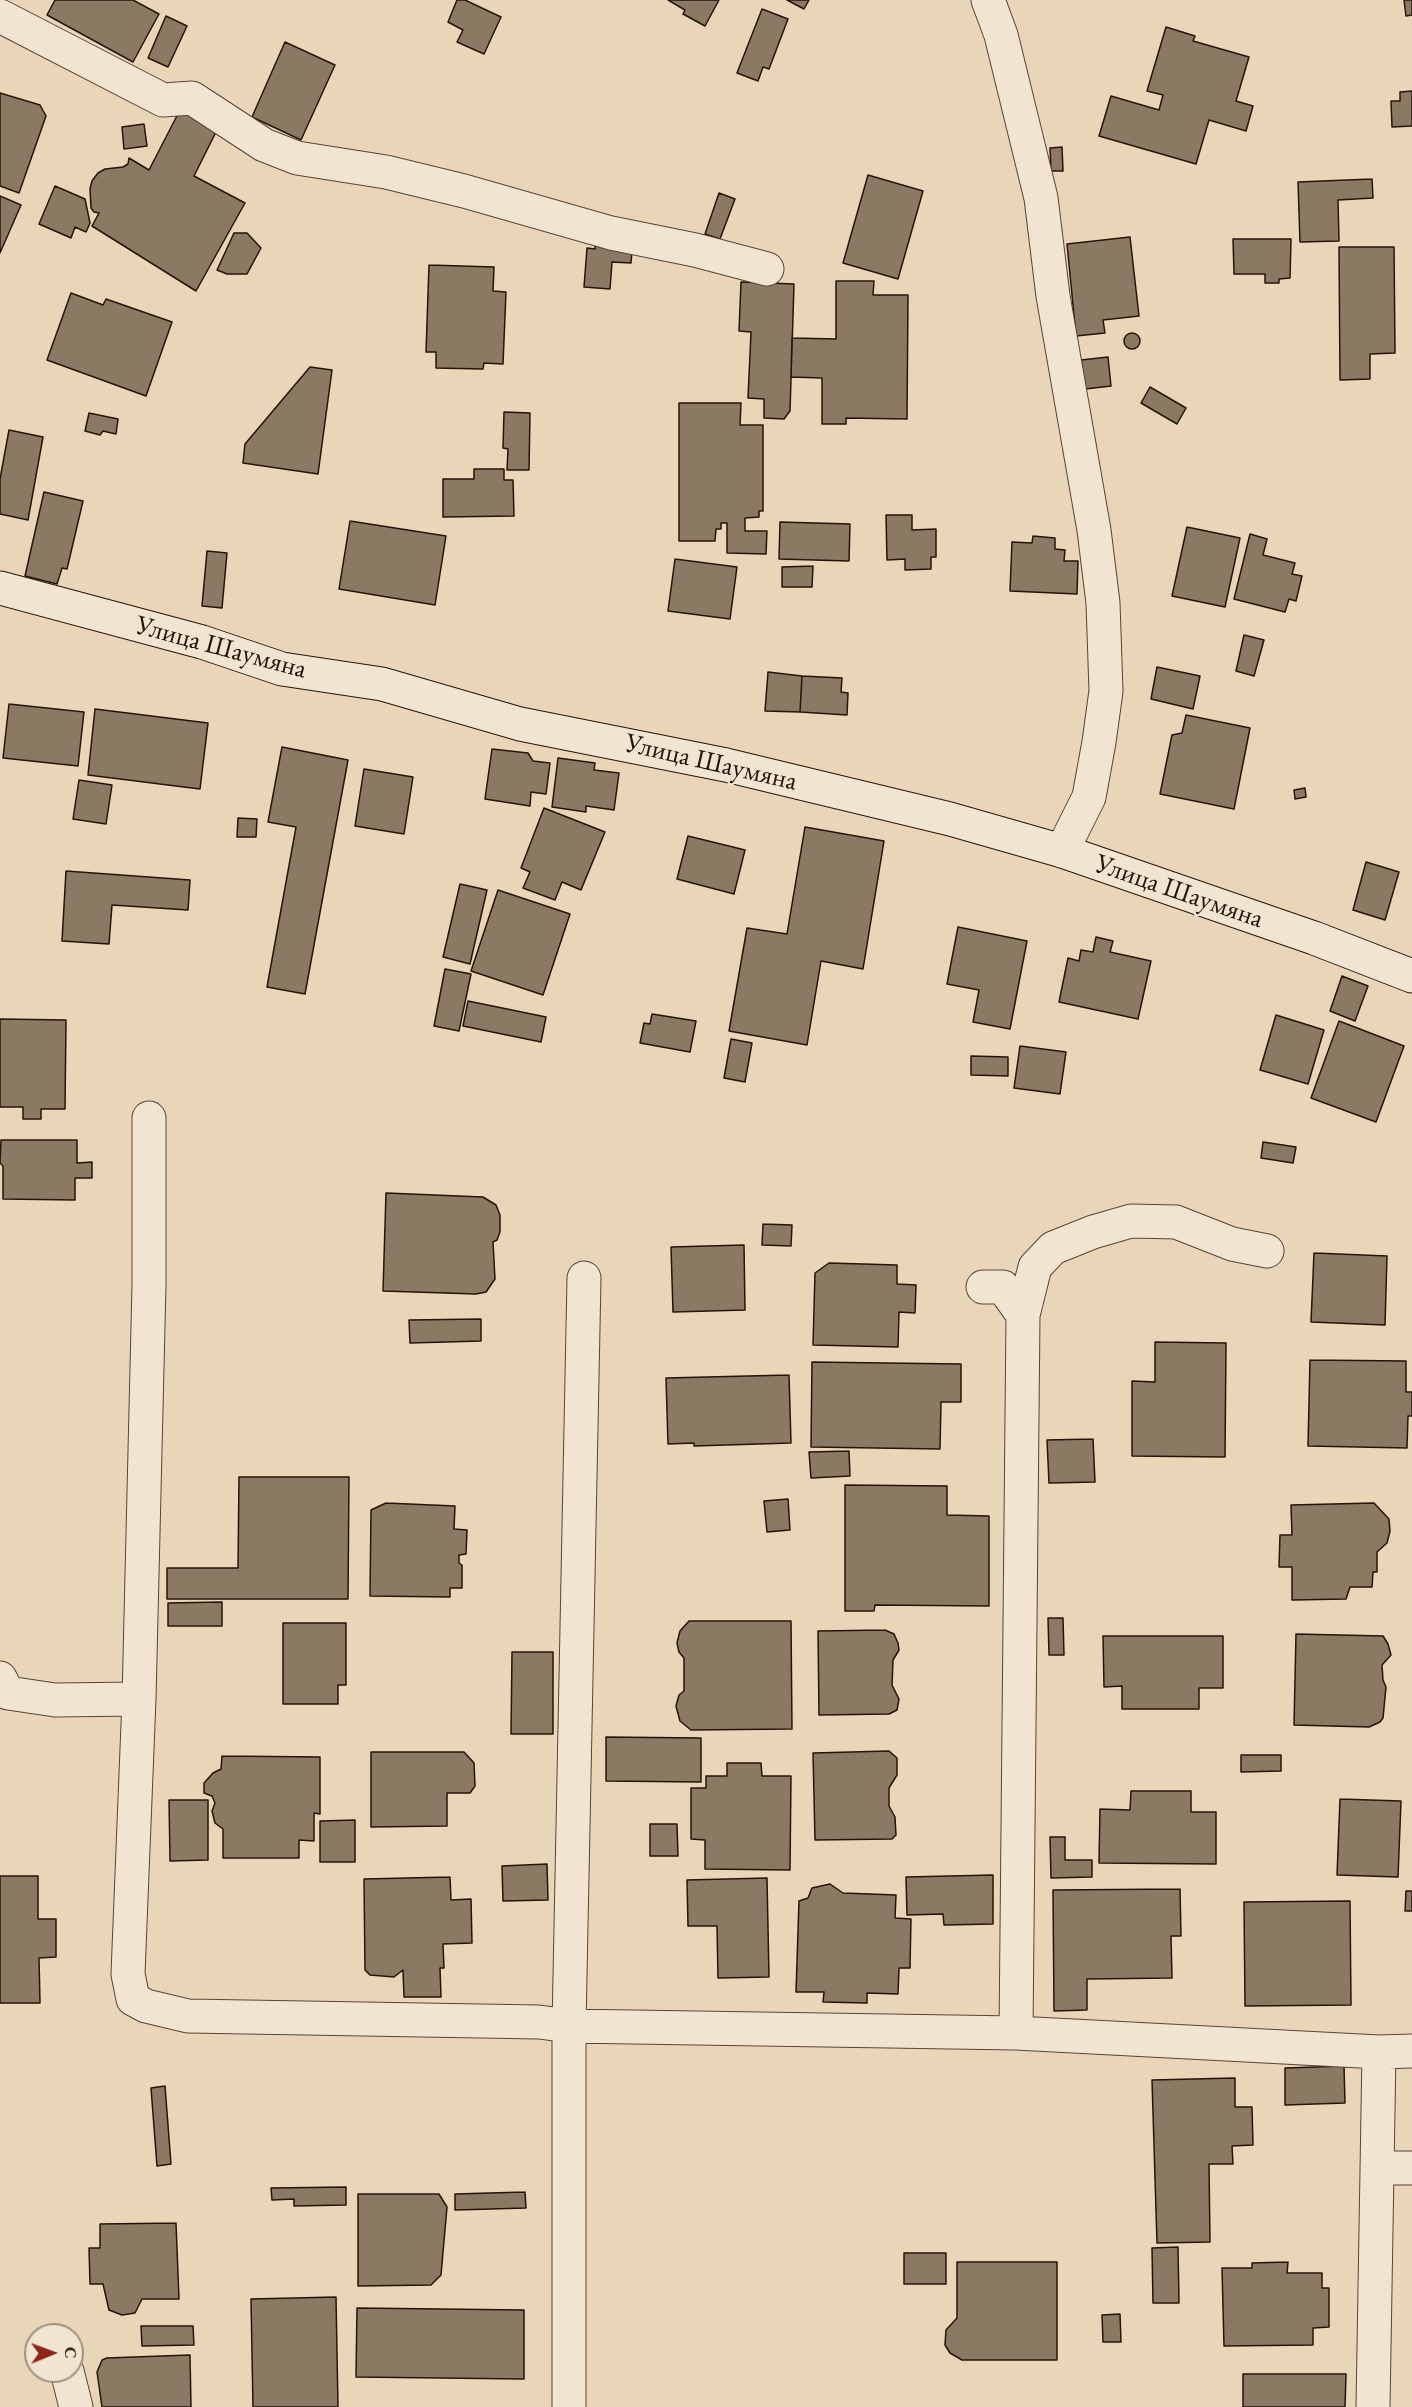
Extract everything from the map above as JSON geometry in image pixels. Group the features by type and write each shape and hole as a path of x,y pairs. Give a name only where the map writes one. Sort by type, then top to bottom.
{"street":[{"path":"988,0 1001,35 1041,198 1053,296 1094,530 1103,603 1106,691 1093,775 1089,797 1062,851"},
{"path":"0,16 163,100 192,98 264,145 297,158 386,172 464,191 611,233 695,250 767,269"},
{"name":"Улица Шаумяна","path":"0,588 202,642 282,669 382,684 520,724 726,765 950,819 1062,851 1314,938 1412,976"},
{"path":"149,1118 149,1285 139,1699 128,1974 134,1999 146,2006 188,2016 539,2022 569,2026 1016,2033 1379,2052 1412,2051"},
{"path":"1016,2033 1023,1315 1035,1267 1053,1248 1131,1221 1176,1222 1232,1244 1267,1251"},
{"path":"569,2407 569,2026 584,1278"},
{"path":"983,1287 1003,1287 1023,1315"},
{"path":"0,1678 8,1693 54,1700 139,1699"},
{"path":"1373,2407 1379,2052"},
{"path":"1377,2168 1412,2168"},
{"path":"70,2383 76,2407"}],"building":[{"path":"55,0 133,0 159,14 133,62 47,15"},
{"path":"457,0 465,0 501,17 484,54 457,42 463,30 448,22"},
{"path":"668,0 719,0 705,26 683,14 685,10"},
{"path":"787,0 809,0 804,9"},
{"path":"1404,0 1412,0 1412,15 1406,16"},
{"path":"762,9 788,19 769,69 763,67 758,81 737,73"},
{"path":"166,16 187,26 168,67 148,58"},
{"path":"1166,27 1195,36 1193,41 1249,57 1236,101 1253,106 1246,131 1209,120 1196,164 1099,136 1111,96 1159,110 1163,95 1147,91"},
{"path":"285,42 335,65 301,140 252,117"},
{"path":"1412,91 1412,126 1392,127 1391,101 1400,101 1400,92"},
{"path":"0,93 40,105 46,116 19,193 0,186"},
{"path":"180,110 217,130 194,176 245,203 196,291 92,226 99,213 94,212 91,208 90,189 98,173 105,169 123,167 128,164 129,158 149,170"},
{"path":"144,124 147,146 124,149 122,127"},
{"path":"1062,147 1063,171 1051,171 1050,148"},
{"path":"868,175 923,191 898,279 843,263"},
{"path":"1372,179 1373,198 1338,200 1339,241 1300,242 1298,182"},
{"path":"55,186 85,199 90,223 86,232 75,227 71,238 39,224"},
{"path":"719,193 735,199 720,239 705,234"},
{"path":"0,196 21,205 0,253"},
{"path":"234,233 247,233 261,248 247,274 227,274 217,270"},
{"path":"1130,237 1139,316 1103,320 1105,333 1076,336 1067,244"},
{"path":"1233,239 1291,239 1290,278 1279,279 1279,283 1265,283 1265,274 1234,274"},
{"path":"595,242 632,251 631,263 612,262 610,289 584,287 587,248 595,249"},
{"path":"1339,247 1394,247 1395,353 1370,354 1370,379 1340,380"},
{"path":"429,265 494,267 493,291 506,292 503,364 484,363 483,369 436,368 436,352 426,352"},
{"path":"836,281 874,281 873,295 908,295 907,419 846,418 846,424 822,424 822,378 791,377 792,338 836,339"},
{"path":"741,282 794,284 790,411 784,419 764,418 764,399 748,398 751,332 739,331"},
{"path":"71,293 103,305 106,299 172,322 146,396 47,360"},
{"path":"1129,333 1135,333 1140,341 1138,347 1129,349 1124,344 1124,338"},
{"path":"1108,357 1111,386 1085,389 1081,360"},
{"path":"310,367 332,370 318,474 243,463 245,444"},
{"path":"1150,387 1186,408 1177,424 1141,403"},
{"path":"679,403 741,403 740,425 763,425 763,511 759,511 759,517 745,518 745,531 767,531 766,554 727,553 727,523 721,523 721,529 716,529 715,541 679,541"},
{"path":"504,412 530,413 529,470 507,470 508,449 503,448"},
{"path":"89,413 118,419 116,434 103,431 100,435 85,431"},
{"path":"9,430 43,437 28,520 0,514 0,479"},
{"path":"474,469 504,469 504,480 513,480 514,516 443,517 443,479 474,479"},
{"path":"44,492 83,501 67,569 62,568 57,584 25,576"},
{"path":"886,515 912,515 912,530 936,529 936,557 931,557 931,569 905,570 905,559 887,560"},
{"path":"350,521 446,536 435,605 339,589"},
{"path":"780,522 850,524 849,561 779,559"},
{"path":"1187,527 1240,538 1225,607 1172,596"},
{"path":"1250,534 1267,539 1263,555 1295,563 1292,574 1302,576 1296,601 1289,599 1285,612 1234,599"},
{"path":"1033,536 1055,538 1055,549 1065,550 1064,561 1078,561 1077,594 1010,591 1012,542 1032,543"},
{"path":"207,551 227,553 222,608 202,606"},
{"path":"675,559 737,567 730,619 668,611"},
{"path":"813,566 812,587 782,587 782,567"},
{"path":"1244,635 1264,640 1254,676 1236,671"},
{"path":"1157,667 1200,676 1193,709 1151,699"},
{"path":"768,672 802,676 800,712 765,711"},
{"path":"802,676 842,678 841,692 848,693 847,715 800,712"},
{"path":"9,704 84,712 78,766 3,758"},
{"path":"95,709 208,723 200,789 88,775"},
{"path":"1186,715 1250,728 1234,809 1160,794 1172,735 1182,733"},
{"path":"282,747 348,760 305,994 267,987 296,827 268,822"},
{"path":"492,749 528,753 533,761 550,763 546,794 531,792 530,806 485,799"},
{"path":"558,758 595,763 594,770 619,773 614,810 586,806 586,812 552,807"},
{"path":"364,769 413,777 404,834 355,826"},
{"path":"79,780 112,785 106,824 73,819"},
{"path":"1305,788 1306,797 1295,799 1294,790"},
{"path":"544,808 605,832 581,890 562,882 555,900 523,888 530,872 521,868"},
{"path":"238,818 257,819 256,837 237,837"},
{"path":"805,827 884,841 863,969 821,961 807,1045 729,1031 747,928 787,934"},
{"path":"688,836 745,850 734,894 677,879"},
{"path":"1366,862 1399,872 1385,920 1353,910"},
{"path":"66,871 190,880 188,910 112,905 109,944 62,941"},
{"path":"460,884 487,890 470,964 443,957"},
{"path":"498,890 570,914 543,995 471,971"},
{"path":"958,927 1027,941 1010,1029 973,1022 979,990 947,984"},
{"path":"1096,937 1113,941 1110,952 1151,961 1138,1019 1059,1002 1068,958 1079,961 1081,950 1093,952"},
{"path":"445,969 471,974 459,1031 434,1026"},
{"path":"1342,976 1368,986 1355,1021 1330,1011"},
{"path":"468,1001 546,1017 541,1042 463,1026"},
{"path":"652,1014 696,1021 690,1052 640,1043 644,1023 650,1024"},
{"path":"1276,1015 1324,1030 1308,1084 1260,1070"},
{"path":"0,1019 66,1020 65,1109 41,1109 41,1119 23,1119 23,1107 0,1107"},
{"path":"1339,1021 1404,1046 1376,1122 1311,1098"},
{"path":"731,1039 752,1043 745,1082 724,1078"},
{"path":"1020,1046 1066,1052 1060,1094 1014,1088"},
{"path":"971,1056 1008,1057 1008,1076 971,1075"},
{"path":"1,1140 77,1140 77,1163 92,1162 92,1178 75,1178 75,1200 3,1199"},
{"path":"1263,1142 1296,1147 1293,1163 1261,1158"},
{"path":"386,1193 483,1197 496,1205 500,1215 500,1232 497,1240 493,1242 495,1279 486,1292 476,1294 383,1291"},
{"path":"763,1224 792,1225 791,1246 762,1245"},
{"path":"744,1245 745,1310 673,1312 671,1247"},
{"path":"1314,1253 1387,1256 1385,1325 1311,1322"},
{"path":"829,1263 897,1265 897,1284 916,1285 915,1313 899,1312 898,1347 813,1345 815,1273"},
{"path":"481,1319 481,1341 410,1343 409,1320"},
{"path":"1155,1342 1226,1343 1225,1457 1132,1456 1132,1381 1155,1382"},
{"path":"1310,1360 1406,1361 1406,1392 1412,1392 1412,1416 1408,1416 1407,1448 1308,1446"},
{"path":"812,1362 961,1364 961,1402 941,1402 940,1449 811,1447"},
{"path":"789,1375 791,1443 694,1446 694,1443 668,1444 666,1378"},
{"path":"1093,1439 1095,1482 1049,1483 1047,1440"},
{"path":"849,1451 850,1476 811,1478 809,1452"},
{"path":"239,1477 349,1477 348,1599 167,1599 167,1568 238,1568"},
{"path":"845,1485 947,1486 947,1515 989,1516 989,1606 875,1605 874,1611 845,1611"},
{"path":"788,1499 790,1530 767,1532 764,1501"},
{"path":"386,1503 455,1506 454,1529 467,1530 466,1554 459,1555 459,1563 462,1565 462,1588 450,1588 450,1597 370,1596 371,1510"},
{"path":"1374,1503 1389,1519 1390,1531 1387,1543 1377,1552 1377,1572 1373,1572 1372,1587 1350,1587 1346,1599 1292,1600 1292,1567 1279,1567 1280,1535 1292,1535 1291,1505"},
{"path":"222,1602 222,1626 168,1626 168,1603"},
{"path":"1048,1618 1063,1618 1064,1655 1049,1655"},
{"path":"689,1621 791,1621 792,1729 691,1730 680,1721 676,1706 679,1695 684,1691 684,1658 679,1652 677,1643 680,1631"},
{"path":"283,1623 346,1623 346,1685 338,1685 338,1704 283,1704"},
{"path":"885,1630 894,1634 898,1643 899,1650 893,1660 892,1685 899,1699 897,1710 889,1714 819,1715 818,1631"},
{"path":"1296,1634 1383,1636 1391,1655 1382,1665 1386,1687 1383,1718 1380,1722 1369,1727 1294,1725"},
{"path":"1103,1636 1223,1636 1223,1688 1199,1688 1199,1709 1122,1709 1122,1686 1104,1687"},
{"path":"512,1652 553,1652 553,1734 511,1734"},
{"path":"606,1737 701,1738 701,1782 606,1781"},
{"path":"889,1751 897,1758 897,1775 889,1788 889,1806 895,1817 896,1835 892,1839 815,1840 813,1753"},
{"path":"371,1752 464,1752 474,1763 475,1786 470,1793 447,1793 447,1826 371,1827"},
{"path":"1241,1755 1281,1755 1281,1771 1241,1772"},
{"path":"222,1756 320,1757 320,1814 314,1813 314,1841 299,1840 299,1858 223,1858 223,1829 215,1823 212,1811 215,1803 212,1796 204,1793 204,1783 213,1773 221,1769"},
{"path":"727,1763 761,1763 762,1776 791,1776 790,1870 705,1869 705,1840 691,1839 691,1788 706,1788 706,1776 727,1776"},
{"path":"1131,1791 1191,1791 1191,1812 1216,1812 1216,1864 1099,1863 1100,1809 1130,1810"},
{"path":"1340,1799 1401,1801 1398,1877 1337,1875"},
{"path":"169,1800 208,1800 208,1860 170,1861"},
{"path":"355,1820 355,1862 320,1862 320,1821"},
{"path":"650,1824 677,1824 678,1856 650,1856"},
{"path":"1050,1837 1065,1837 1065,1860 1092,1860 1092,1877 1051,1878"},
{"path":"547,1864 548,1900 503,1901 502,1866"},
{"path":"993,1875 993,1924 944,1925 943,1914 907,1915 906,1877"},
{"path":"0,1876 38,1876 38,1919 56,1919 56,1957 39,1958 40,2003 0,2003"},
{"path":"450,1877 451,1900 471,1899 472,1943 443,1944 444,1968 440,1968 441,1997 404,1997 403,1970 394,1977 370,1975 365,1970 364,1879"},
{"path":"767,1878 769,1977 718,1978 717,1926 688,1926 687,1880"},
{"path":"830,1884 843,1893 896,1895 895,1918 911,1919 910,1968 899,1968 898,1994 867,1993 867,2003 823,2002 824,1992 796,1992 799,1901 808,1898 812,1888"},
{"path":"1180,1889 1181,1936 1171,1936 1172,1978 1087,1979 1087,2010 1054,2011 1053,1890"},
{"path":"1406,1891 1412,1891 1412,1911 1405,1911"},
{"path":"1350,1901 1351,2005 1245,2006 1244,1902"},
{"path":"1344,2066 1345,2103 1285,2105 1285,2068"},
{"path":"1235,2078 1235,2107 1252,2107 1253,2145 1232,2146 1233,2164 1209,2164 1210,2242 1157,2243 1152,2080"},
{"path":"165,2086 171,2164 157,2166 151,2088"},
{"path":"346,2187 346,2205 294,2206 294,2199 272,2200 271,2188"},
{"path":"525,2192 526,2208 455,2210 455,2194"},
{"path":"358,2194 439,2194 447,2207 441,2275 431,2285 358,2286"},
{"path":"176,2223 179,2299 142,2299 135,2313 122,2315 109,2310 103,2284 90,2284 89,2248 100,2248 100,2224"},
{"path":"1178,2247 1179,2303 1153,2303 1152,2248"},
{"path":"904,2253 946,2253 946,2284 904,2284"},
{"path":"957,2262 1057,2262 1057,2360 962,2360 950,2353 945,2345 946,2330 957,2318"},
{"path":"1288,2262 1287,2273 1322,2273 1322,2288 1329,2288 1329,2327 1313,2328 1313,2345 1224,2346 1222,2268 1252,2268 1252,2263"},
{"path":"336,2297 338,2407 253,2407 251,2299"},
{"path":"357,2308 524,2310 524,2379 356,2377"},
{"path":"1120,2314 1121,2342 1103,2342 1102,2315"},
{"path":"141,2326 193,2326 194,2345 142,2346"},
{"path":"190,2355 191,2407 102,2407 97,2372 102,2360"},
{"path":"1243,2374 1346,2374 1345,2407 1243,2407"}]}
